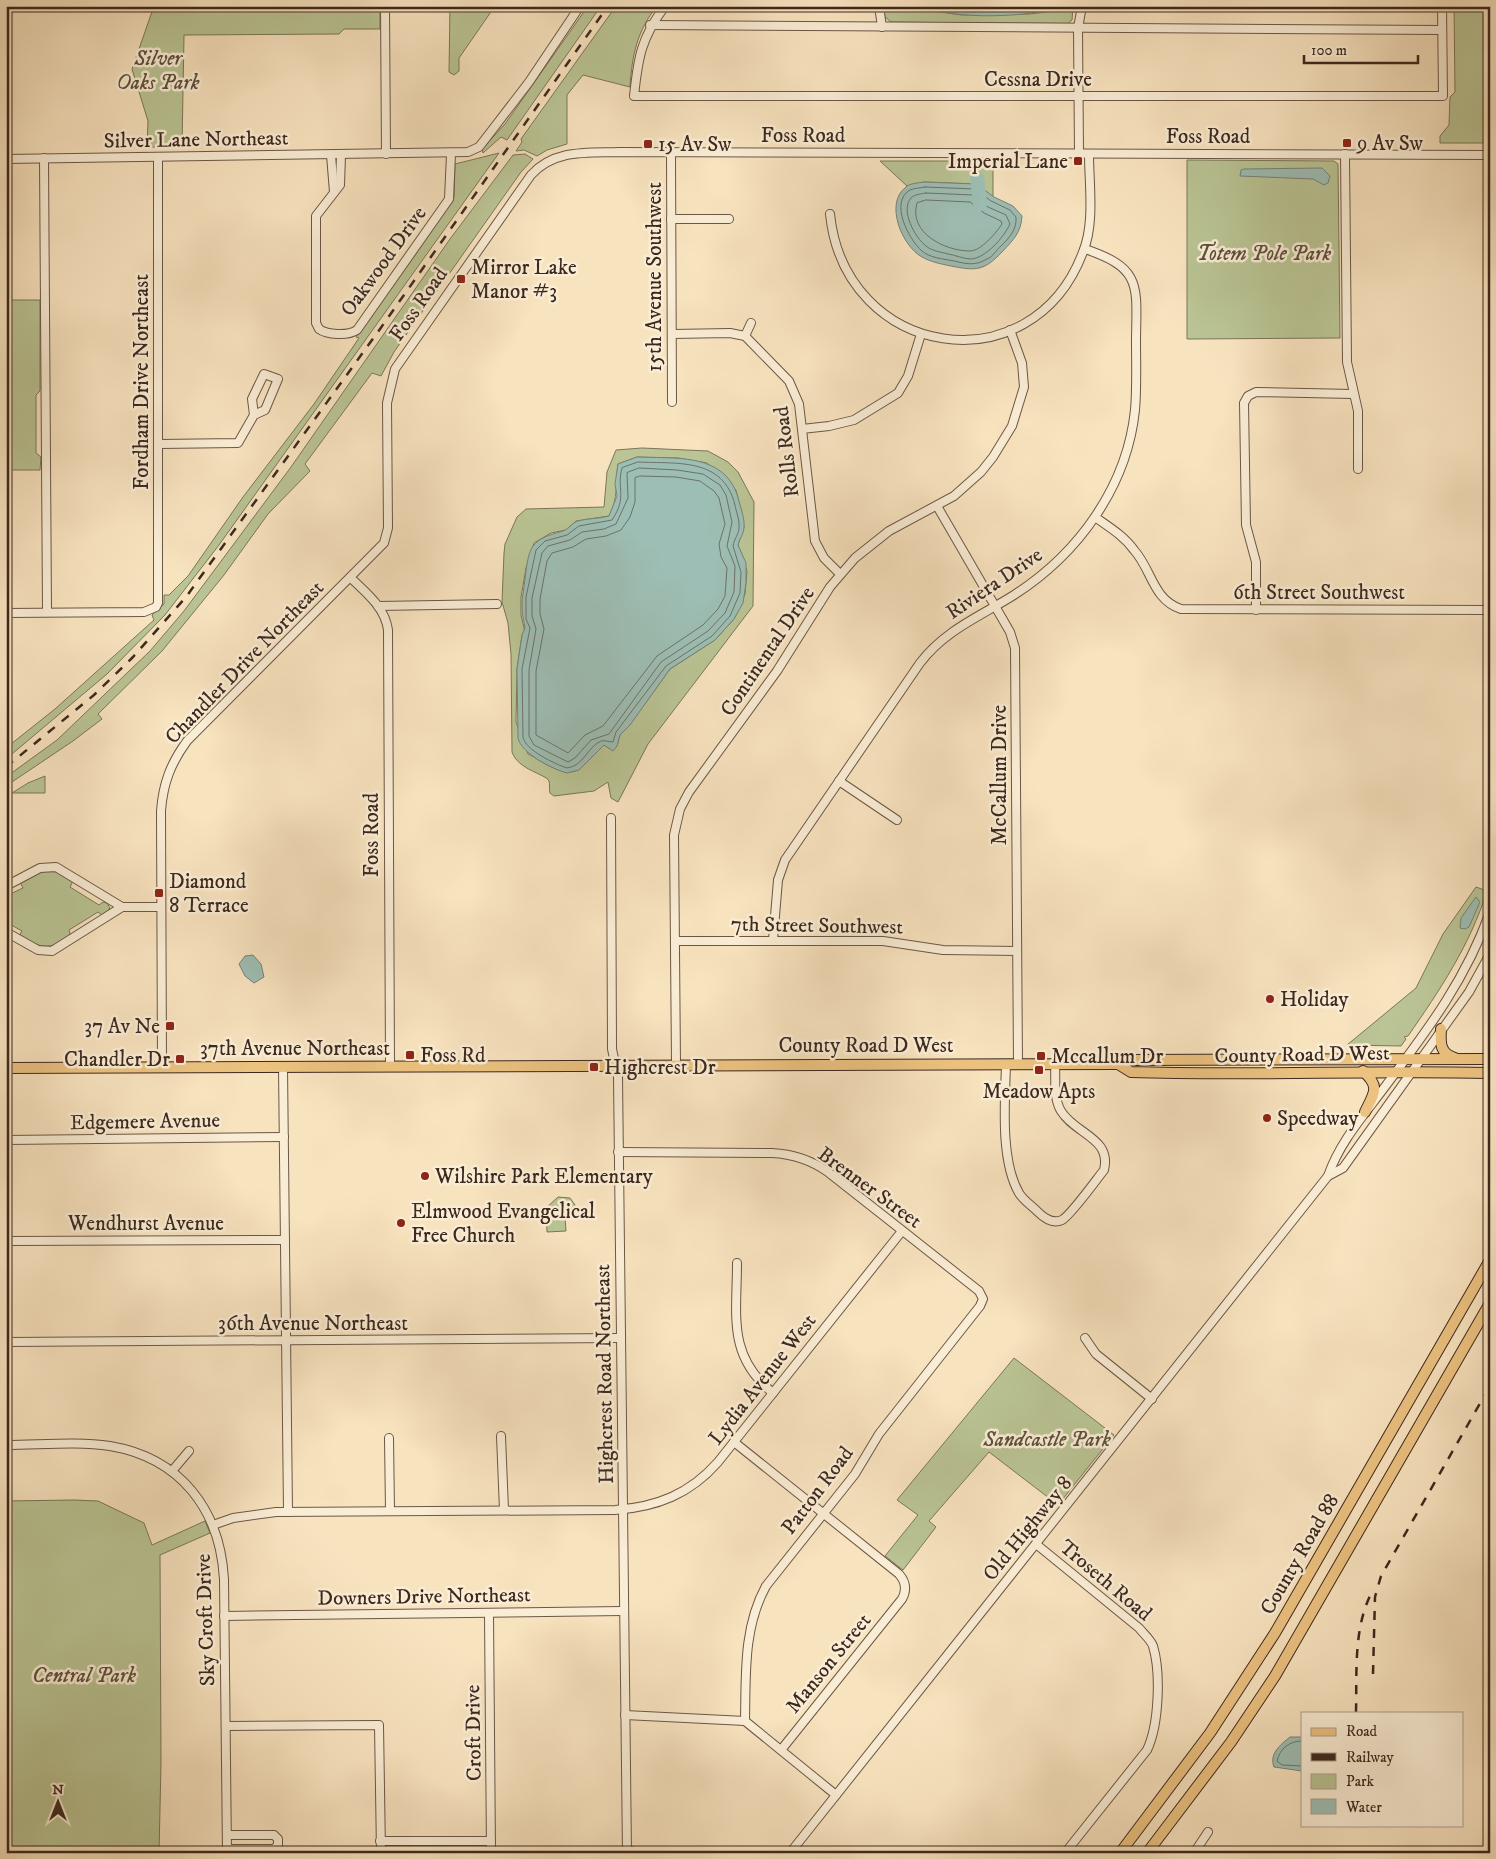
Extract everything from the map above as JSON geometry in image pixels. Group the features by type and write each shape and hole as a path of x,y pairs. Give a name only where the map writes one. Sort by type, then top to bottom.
{"main road":[{"path":"1442,1029 1440,1043 1443,1050 1453,1058 1458,1058"},
{"name":"County Road D West","path":"615,1064 1118,1064 1131,1060 1490,1059"},
{"name":"37th Avenue Northeast","path":"6,1068 615,1064"},
{"name":"County Road D West","path":"1118,1064 1131,1072 1278,1074 1413,1071 1490,1073"},
{"path":"1363,1071 1374,1083 1375,1089 1365,1112"},
{"name":"County Road 88","path":"1120,1853 1205,1740 1275,1633 1490,1260"},
{"name":"County Road 88","path":"1147,1853 1226,1749 1275,1676 1490,1303"}],"street":[{"path":"385,6 386,154"},
{"name":"Silver Lane Northeast","path":"6,159 451,154 468,152 479,147 529,82 580,6"},
{"path":"650,25 665,6"},
{"path":"879,6 882,27"},
{"path":"1079,154 1078,28 1082,6"},
{"path":"650,25 1442,30 1442,6"},
{"name":"Cessna Drive","path":"650,25 638,58 634,96 1443,96 1442,30"},
{"name":"Foss Road","path":"386,538 387,403 395,369 531,175 550,159 566,154 671,152 1490,155"},
{"name":"15th Avenue Southwest","path":"671,152 672,402"},
{"name":"Oakwood Drive","path":"341,155 340,185 316,216 316,323 323,332 353,333 449,199 451,154"},
{"path":"830,214 835,247 841,263 855,287 876,309 889,319 921,334 938,338 971,340 1010,330 1033,318 1058,296 1077,268 1084,249 1089,208 1089,154"},
{"path":"1345,154 1347,362 1358,411 1358,469"},
{"path":"332,155 334,192"},
{"name":"Fordham Drive Northeast","path":"46,612 144,612 156,607 159,596 158,157"},
{"path":"6,613 46,612 44,158"},
{"path":"671,219 729,219"},
{"name":"Riviera Drive","path":"773,940 777,888 785,860 929,650 953,631 1035,580 1054,564 1095,517 1117,476 1132,428 1135,410 1137,296 1131,278 1124,269 1111,259 1084,249"},
{"path":"672,334 730,332 745,336 750,323"},
{"name":"Continental Drive","path":"676,1064 674,835 680,809 689,792 777,671 840,574 855,558 889,531 954,496 981,472 994,457 1012,426 1022,398 1024,374 1010,330"},
{"path":"802,429 829,426 854,420 898,393 908,376 921,334"},
{"name":"Rolls Road","path":"745,336 755,344 794,388 799,404 815,541 824,558 840,574"},
{"path":"159,444 238,443 254,415 265,410 278,379 264,374 252,399 254,415"},
{"path":"1239,392 1247,397"},
{"path":"1256,610 1256,562 1246,514 1243,406 1247,397 1256,392 1353,394"},
{"name":"McCallum Drive","path":"938,506 1013,640 1016,659 1018,1064"},
{"name":"6th Street Southwest","path":"1095,517 1117,533 1135,550 1156,589 1166,602 1181,609 1490,610"},
{"name":"Chandler Drive Northeast","path":"162,1067 161,811 164,784 173,762 187,741 351,578 381,547 386,538"},
{"name":"Foss Road","path":"351,578 378,606 385,616 388,630 390,1066"},
{"path":"378,606 497,604"},
{"path":"839,781 897,820"},
{"name":"Highcrest Road Northeast","path":"611,818 612,1049 618,1078 627,1851"},
{"path":"6,886 40,868 56,867 122,907 161,907"},
{"path":"6,932 38,950 52,952 122,907"},
{"name":"Old Highway 8","path":"790,1853 1328,1176 1334,1158 1365,1112 1406,1059 1455,989 1479,943 1490,912"},
{"name":"7th Street Southwest","path":"675,941 883,941 943,950 1017,951"},
{"name":"Old Highway 8","path":"1328,1176 1343,1168 1469,992 1490,954"},
{"path":"1006,1064 1007,1151 1011,1175 1020,1195 1043,1217 1054,1222 1063,1220 1070,1212 1104,1170 1106,1161 1106,1153 1101,1146 1066,1117 1060,1109 1056,1095 1055,1064"},
{"path":"283,1067 288,1512"},
{"name":"Edgemere Avenue","path":"6,1140 284,1137"},
{"name":"Brenner Street","path":"618,1152 772,1153 796,1156 828,1172 979,1292 983,1299 980,1306"},
{"name":"Lydia Avenue West","path":"213,1525 254,1513 623,1509 656,1504 683,1493 707,1474 734,1442 902,1231"},
{"name":"Wendhurst Avenue","path":"6,1241 285,1240"},
{"path":"737,1263 737,1329 740,1349 751,1372 773,1393"},
{"name":"Patton Road","path":"745,1721 748,1643 753,1613 766,1586 855,1474 882,1429 980,1306"},
{"name":"36th Avenue Northeast","path":"6,1342 620,1338"},
{"path":"1085,1338 1096,1354 1152,1399"},
{"path":"502,1436 504,1510"},
{"path":"389,1438 390,1511"},
{"path":"734,1442 823,1514"},
{"name":"Sky Croft Drive","path":"6,1445 108,1446 150,1458 172,1471 199,1499 213,1525 223,1558 227,1851 274,1849 278,1845 278,1839 274,1836 227,1835"},
{"path":"172,1471 189,1451"},
{"name":"Manson Street","path":"781,1750 902,1599 906,1589 905,1583 899,1574 823,1514"},
{"name":"Troseth Road","path":"1036,1544 1139,1628 1153,1644 1156,1664 1157,1719 1147,1750 1065,1853"},
{"name":"Downers Drive Northeast","path":"224,1616 623,1612"},
{"name":"Croft Drive","path":"489,1614 491,1853"},
{"path":"625,1715 745,1721 836,1795"},
{"path":"226,1726 379,1725 380,1853"},
{"path":"1194,1853 1208,1832"},
{"path":"380,1842 491,1842"},
{"path":"627,1851 640,1853"}],"green space":[{"name":"Silver Oaks Park","path":"154,6 380,6 380,29 344,29 339,34 184,35 182,147 147,147 148,121 132,69"},
{"path":"450,6 495,6 459,58 459,71 454,75 449,72"},
{"path":"588,6 601,6 507,140 501,137 483,153 482,149 505,124"},
{"path":"616,6 657,6 640,34 632,64 630,87 583,75 567,95 567,144 547,150 537,156 524,150 516,151 522,142 521,139"},
{"path":"883,6 926,6 933,11 962,15 1029,14 1047,12 1059,6 1073,6 1072,20 1067,24 891,22 885,17"},
{"path":"1454,6 1490,6 1489,143 1440,143 1440,136 1449,125 1450,97 1455,92"},
{"path":"499,153 219,545 165,615 107,674 6,759 6,748 55,709 154,620 152,615 164,604 164,595 169,595 188,576 243,497 314,404 359,338 356,337 454,197 455,164"},
{"path":"525,154 533,159 521,172 394,352 381,376 372,373 305,464 310,471 268,514 224,575 162,651 98,714 102,719 6,786 6,777 57,740 150,651 184,611 291,467 450,239 513,155"},
{"name":"Totem Pole Park","path":"1187,160 1334,161 1338,164 1340,338 1187,339"},
{"path":"880,161 993,161 993,197 976,184 924,182 907,186"},
{"path":"6,300 40,300 40,391 36,395 36,453 41,457 40,470 6,470"},
{"path":"642,448 708,451 728,462 738,472 754,502 753,606 648,744 618,802 611,798 608,782 594,791 554,796 550,793 547,778 526,767 515,758 512,752 511,654 508,623 502,602 505,544 517,517 526,509 604,507 607,472 616,450","holes":["637,457 678,458 707,463 736,490 744,527 738,545 747,571 745,594 734,619 715,640 670,669 620,735 617,746 609,748 604,745 576,771 562,771 528,754 516,722 517,669 522,635 525,632 521,615 521,597 526,568 534,543 551,533 566,530 576,521 609,516 614,503 618,464"]},
{"path":"45,776 45,793 12,793 28,783"},
{"path":"41,871 58,872 73,881 70,887 99,905 103,902 107,903 110,908 103,916 98,912 69,930 71,937 51,946 40,945 19,936 22,931 6,922 6,896 23,888 20,882"},
{"path":"1476,887 1487,891 1472,930 1443,984 1408,1036 1404,1037 1406,1039 1401,1046 1347,1045 1416,988 1443,934"},
{"path":"558,1197 570,1198 575,1205 574,1218 565,1218 566,1231 547,1232 546,1208"},
{"name":"Sandcastle Park","path":"1014,1358 1114,1435 1058,1505 989,1452 929,1521 936,1527 903,1570 885,1556 918,1515 897,1500"},
{"name":"Central Park","path":"6,1501 98,1501 144,1523 152,1545 205,1521 210,1533 160,1555 161,1763 159,1853 6,1853"}],"water":[{"path":"926,6 1059,6 1031,13 992,16 953,14 937,11"},
{"path":"1322,168 1330,176 1328,183 1324,185 1313,179 1240,176 1241,170 1244,169"},
{"path":"924,182 976,184 994,197 1013,206 1022,216 1016,236 996,258 979,268 967,269 951,266 932,262 922,257 908,244 902,234 898,224 896,203 900,194 908,186"},
{"path":"637,457 699,461 712,466 724,474 733,485 744,521 744,530 738,545 746,563 743,603 734,619 715,640 670,669 630,725 620,735 617,746 613,751 604,745 579,770 567,773 553,768 531,755 520,744 518,738 517,669 522,635 525,628 522,604 528,559 533,546 538,541 565,530 578,521 609,516 617,496 615,484 618,464"},
{"path":"1476,897 1480,902 1469,927 1465,929 1460,928 1461,918"},
{"path":"253,955 261,964 264,977 254,983 245,976 239,964 245,956"},
{"path":"1290,1737 1301,1737 1301,1771 1274,1767 1274,1754"}],"waterway":[{"path":"978,185 977,178 980,204"}],"railway":[{"path":"6,767 94,695 133,657 186,597 380,329 608,6"},
{"path":"1373,1674 1375,1597 1381,1576 1490,1386"},
{"path":"1356,1712 1359,1634 1362,1619 1373,1590"}],"place":[{"name":"9 Av Sw","path":"1347,143"},
{"name":"15 Av Sw","path":"648,144"},
{"name":"Imperial Lane","path":"1078,161"},
{"name":"Mirror Lake Manor #3","path":"461,279"},
{"name":"Diamond 8 Terrace","path":"159,893"},
{"name":"Holiday","path":"1270,999"},
{"name":"37 Av Ne","path":"170,1026"},
{"name":"Foss Rd","path":"410,1055"},
{"name":"Mccallum Dr","path":"1041,1056"},
{"name":"Chandler Dr","path":"180,1059"},
{"name":"Highcrest Dr","path":"594,1067"},
{"name":"Meadow Apts","path":"1039,1070"},
{"name":"Speedway","path":"1267,1118"},
{"name":"Wilshire Park Elementary","path":"425,1176"},
{"name":"Elmwood Evangelical Free Church","path":"401,1223"}]}
